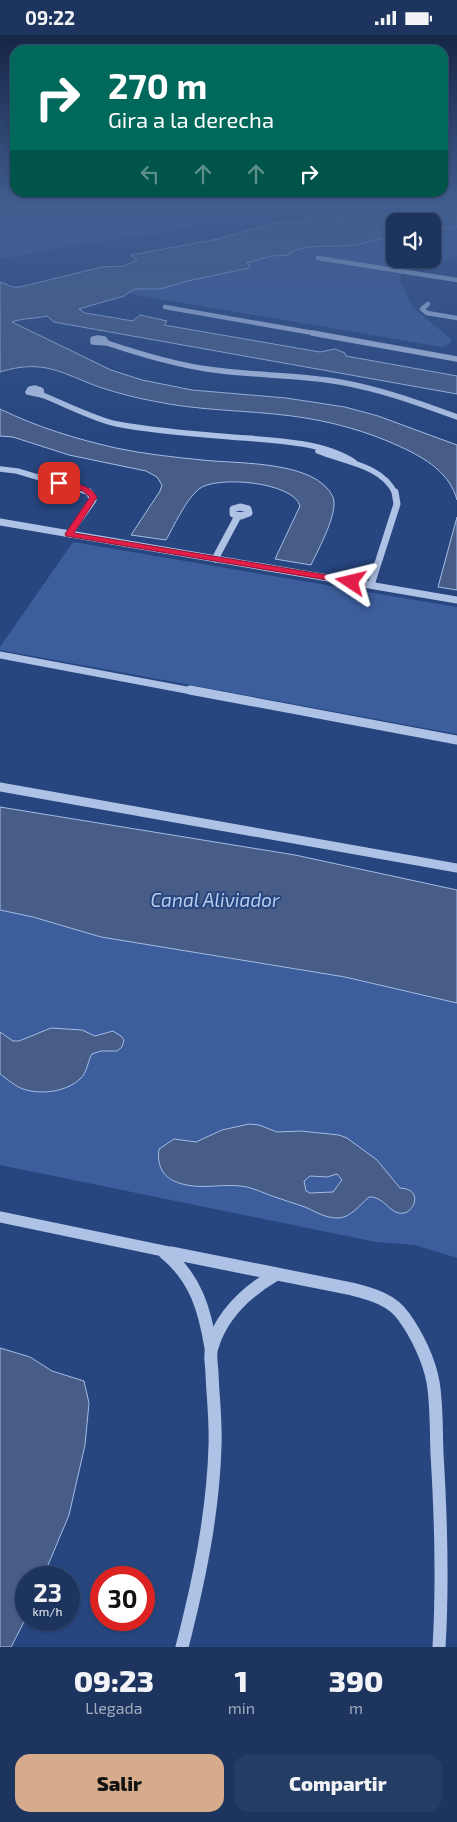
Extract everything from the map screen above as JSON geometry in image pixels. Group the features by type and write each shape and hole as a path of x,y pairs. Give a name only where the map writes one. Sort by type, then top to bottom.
{"street":[{"path":"428,304 422,309 426,313 457,318"},
{"path":"165,307 457,359"},
{"path":"107,343 169,362 201,369 300,376 359,385 407,398 457,417"},
{"path":"42,395 115,424 192,434 278,441 311,447 329,457 354,462 381,477 393,489 398,499 371,585"},
{"path":"0,469 17,471 91,492 93,500 69,534"},
{"path":"215,559 238,516"},
{"path":"0,523 457,600"},
{"path":"0,655 457,740"},
{"path":"0,787 457,868"},
{"path":"0,1217 275,1275 352,1289 374,1295 391,1303 404,1316 426,1357 432,1383 441,1530 442,1597 439,1647"},
{"path":"162,1251 176,1260 191,1279 205,1314 211,1349 215,1428 213,1488 207,1542 182,1647"},
{"path":"211,1349 222,1325 234,1307 256,1286 275,1275"}],"shaded area":[{"path":"184,282 401,282 413,308 451,339 450,344 442,347 126,293 134,289 160,289"},
{"path":"73,542 457,607 457,734 0,650 0,647"},
{"path":"0,910 209,955 345,977 457,1003 457,1258 415,1245 376,1242 0,1165"}],"water":[{"path":"0,282 13,287 40,282 184,282 160,289 134,289 124,296 79,309 85,313 133,321 140,315 167,321 164,325 320,352 335,349 345,353 346,356 457,376 457,394 54,322 47,316 12,322 111,370 142,380 192,390 286,398 345,407 378,416 457,445 457,500 454,490 443,474 427,461 388,441 348,427 292,416 188,407 147,400 102,388 53,369 42,367 16,368 0,372"},
{"path":"0,409 57,432 116,448 159,455 274,466 293,470 310,476 324,485 333,497 334,504 331,521 311,565 275,559 300,506 295,498 284,491 270,486 254,483 221,482 208,485 194,493 166,540 131,535 160,491 162,485 157,477 146,471 69,455 13,437 0,436"},
{"path":"457,517 457,590 438,587"},
{"name":"Canal Aliviador","path":"0,807 295,855 457,890 457,1003 345,977 101,937 33,917 0,910"},
{"path":"51,1028 82,1030 95,1036 113,1031 124,1040 122,1047 117,1051 101,1051 92,1054 83,1076 68,1087 61,1089 45,1092 30,1091 17,1086 0,1074 0,1032 13,1041 19,1041"},
{"path":"249,1124 259,1125 277,1132 301,1131 339,1135 347,1138 377,1160 400,1188 412,1192 415,1200 414,1204 408,1211 399,1213 379,1199 369,1197 347,1216 333,1218 247,1187 228,1185 192,1186 174,1181 163,1172 159,1164 159,1149 174,1139 196,1142 222,1130","holes":["337,1174 342,1180 333,1192 310,1193 306,1191 304,1181 310,1176 327,1177"]},
{"path":"0,1348 30,1357 52,1371 84,1381 89,1403 85,1445 69,1515 48,1566 15,1566 15,1631 19,1631 11,1647 0,1647"}],"route":[{"path":"59,483 86,489 94,497 69,534 351,582"}]}
